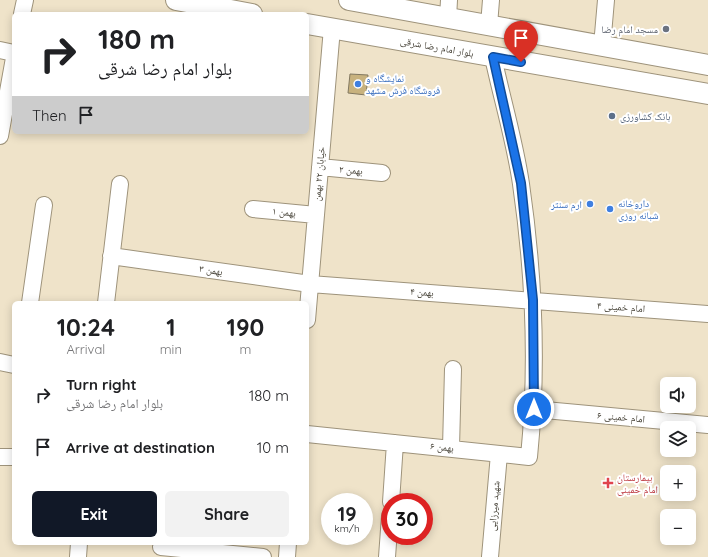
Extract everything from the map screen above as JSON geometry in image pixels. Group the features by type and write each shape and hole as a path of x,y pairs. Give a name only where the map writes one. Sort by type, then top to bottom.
{"main road":[{"path":"176,0 241,12"},
{"path":"348,0 449,9 489,25 708,65"},
{"name":"بلوار امام رضا شرقی","path":"309,24 708,94"}],"street":[{"path":"22,12 25,0"},
{"path":"489,25 491,0"},
{"path":"602,46 606,0"},
{"name":"خیابان ۲۲ بهمن","path":"309,301 332,28"},
{"path":"0,50 12,53"},
{"path":"493,57 521,183 533,300 534,409"},
{"path":"0,136 12,69"},
{"name":"بهمن ۲","path":"320,167 382,173"},
{"path":"106,301 120,184"},
{"path":"30,301 44,204"},
{"name":"بهمن ۱","path":"253,209 316,216"},
{"name":"بهمن ۳","path":"111,256 310,284"},
{"name":"بهمن ۴","path":"310,284 533,300"},
{"name":"امام خمینی ۴","path":"533,300 708,314"},
{"path":"0,362 12,364"},
{"path":"451,448 454,369"},
{"name":"امام خمینی ۶","path":"534,409 708,425"},
{"name":"بهمن ۶","path":"309,434 529,457 534,409"},
{"path":"392,493 395,442"},
{"name":"شهید میرزایی","path":"490,557 499,454"},
{"path":"0,457 12,457"},
{"path":"78,557 79,545"},
{"path":"287,557 288,545"},
{"path":"387,557 388,545"},
{"path":"161,547 263,557"}],"building":[{"name":"نمایشگاه و فروشگاه فرش مشهد","path":"350,74 368,75 366,95 348,93"}],"place":[{"name":"مسجد امام رضا","path":"666,29"},
{"name":"نمایشگاه و فروشگاه فرش مشهد","path":"358,84"},
{"name":"بانک کشاورزی","path":"612,116"},
{"name":"ارم سنتر","path":"590,204"},
{"name":"داروخانه شبانه روزی","path":"610,209"},
{"name":"بیمارستان امام خمینی","path":"608,483"}],"route":[{"path":"521,62 493,57 521,183 533,300 534,409"}]}
